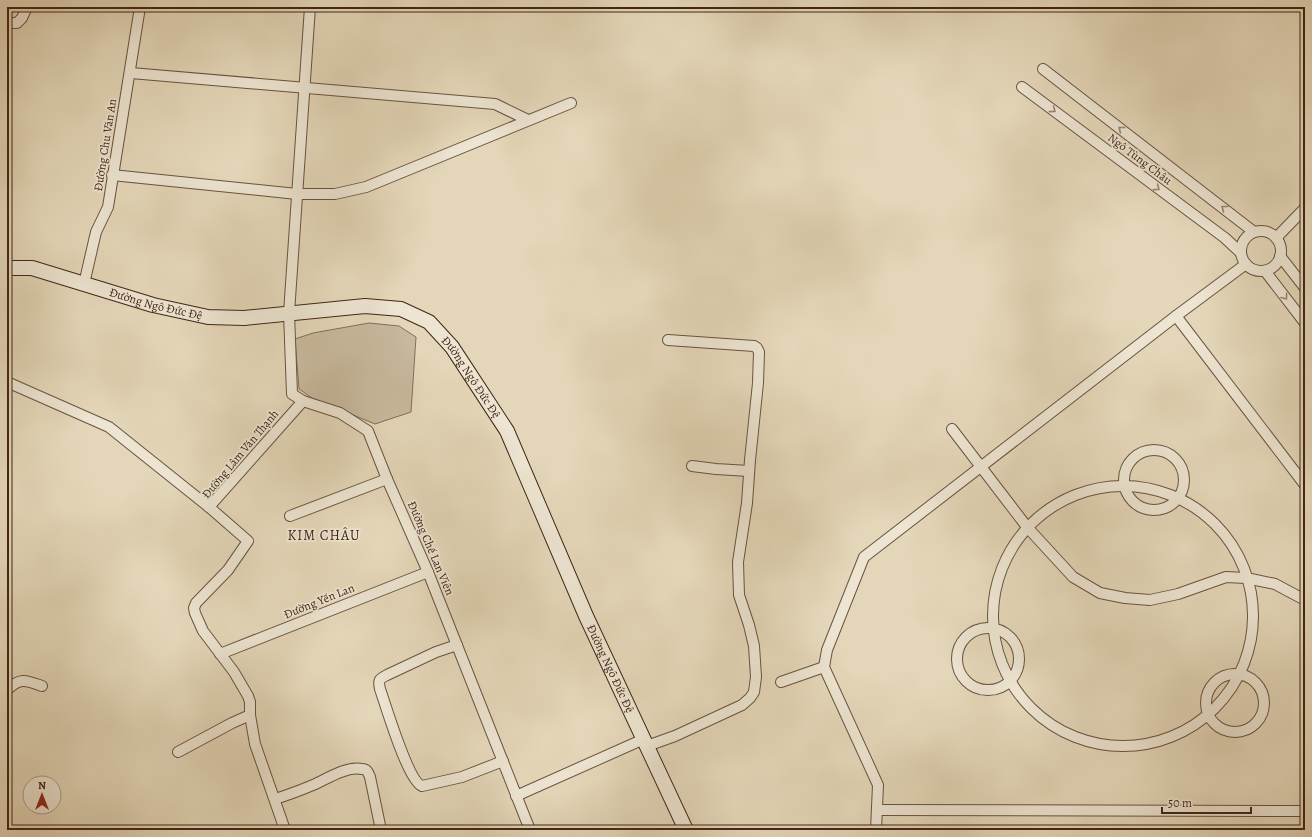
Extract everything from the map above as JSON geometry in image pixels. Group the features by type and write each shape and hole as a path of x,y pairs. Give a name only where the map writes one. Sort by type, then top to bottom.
{"main road":[{"name":"Đường Ngô Đức Đệ","path":"7,268 32,268 153,305 208,317 244,318 365,306 401,309 429,322 452,347 507,431 586,616 686,830"}],"street":[{"path":"7,23 17,23 22,18 27,7"},
{"name":"Đường Chu Văn An","path":"84,284 96,232 108,207 140,7"},
{"path":"303,401 292,394 289,313 310,7"},
{"name":"Ngô Tùng Châu","path":"1043,69 1254,232"},
{"path":"130,73 495,104 528,120"},
{"name":"Ngô Tùng Châu","path":"1022,87 1225,238 1241,253"},
{"path":"112,175 298,194 335,194 366,186 571,103"},
{"path":"1276,238 1305,208"},
{"path":"1254,232 1268,232 1276,238 1280,246 1280,256 1276,264 1265,271 1252,269 1246,264 1241,253 1241,247 1249,236 1254,232"},
{"path":"1280,256 1305,288"},
{"path":"876,830 878,785 824,667 826,650 864,557 1176,316 1246,264"},
{"path":"1265,271 1305,323"},
{"path":"1176,316 1305,485"},
{"path":"516,796 645,742 675,736 742,705 754,692 756,677 754,646 738,585 738,562 748,503 749,470 758,383 759,357 757,348 754,346 668,340"},
{"path":"7,382 110,427 209,507"},
{"name":"Đường Chế Lan Viên","path":"303,401 340,414 368,431 387,479 428,572 530,830"},
{"name":"Đường Lâm Văn Thạnh","path":"286,830 258,754 250,715 250,702 248,696 234,672 203,631 194,608 196,603 228,570 248,541 209,507 303,401"},
{"path":"952,429 1027,527 1073,577 1100,593 1125,598 1150,600 1178,594 1226,577 1246,578 1275,584 1305,600"},
{"path":"1151,450 1161,450 1171,455 1178,462 1183,471 1184,481 1182,492 1179,496 1170,506 1161,510 1151,511 1134,503 1127,496 1123,476 1126,467 1132,458 1141,452 1151,450"},
{"path":"692,466 716,469 749,470"},
{"path":"290,516 387,479"},
{"path":"1124,487 1179,496 1215,523 1238,555 1254,598 1250,645 1241,675 1233,687 1208,715 1176,736 1135,747 1092,744 1053,727 1022,698 1008,682 993,629 992,615 1000,570 1027,527 1059,500 1095,488 1124,487"},
{"name":"Đường Yến Lan","path":"220,654 428,572"},
{"path":"986,628 1005,633 1013,640 1018,649 1018,669 1013,678 1008,682 996,689 986,690 967,682 961,674 958,664 958,654 961,644 967,636 986,628"},
{"path":"456,645 436,652 387,675 378,681 408,766 416,782 422,786 462,777 503,761"},
{"path":"781,682 824,667"},
{"path":"1227,675 1241,675 1245,675 1253,680 1260,687 1264,696 1262,714 1258,722 1242,732 1222,730 1214,724 1208,715 1205,706 1206,696 1210,686 1218,679 1227,675"},
{"path":"7,690 18,681 25,680 42,686"},
{"path":"178,752 232,722 250,715"},
{"path":"275,799 344,771 357,768 364,769 368,772 370,777 381,830"},
{"path":"877,810 1305,811"}],"shaded area":[{"path":"369,323 399,326 416,337 411,412 375,424 312,398 299,389 295,339 313,333"}],"district":[{"name":"KIM CHÂU","path":"324,535"}]}
